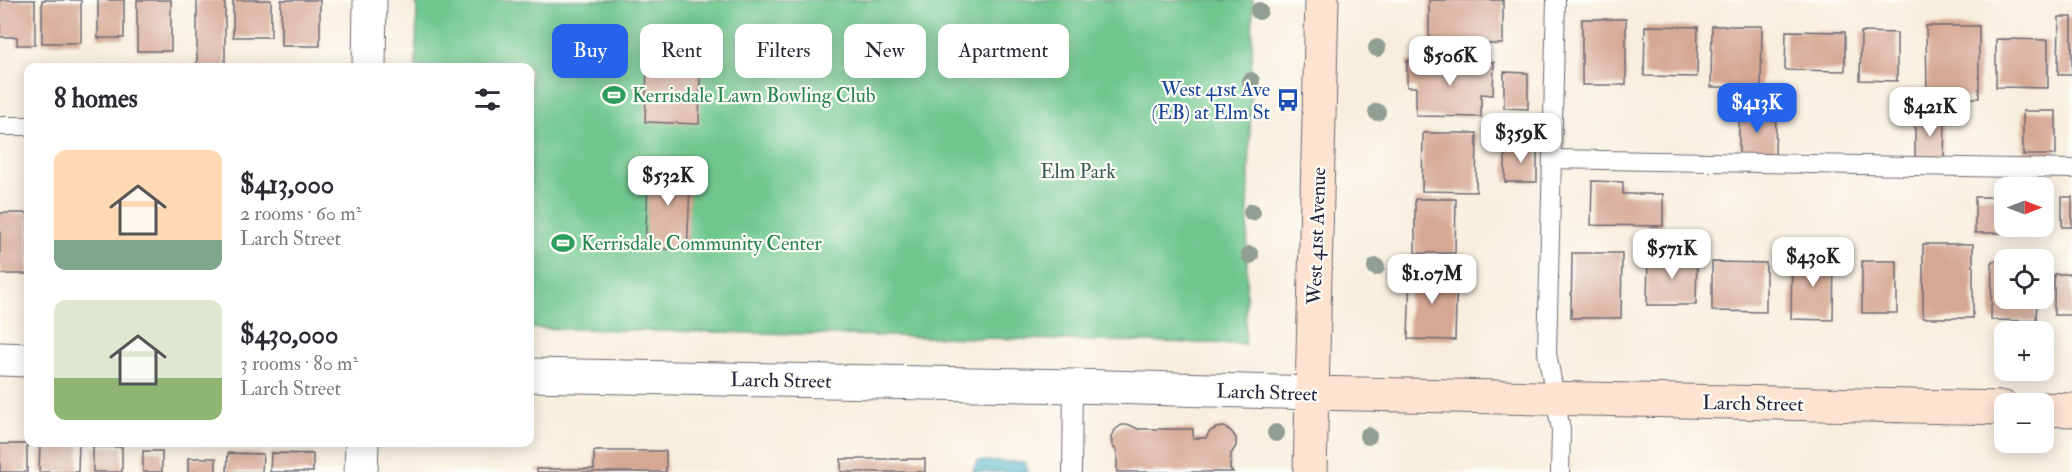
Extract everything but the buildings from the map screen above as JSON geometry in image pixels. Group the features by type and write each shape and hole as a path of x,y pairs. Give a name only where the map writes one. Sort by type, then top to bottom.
{"street":[{"path":"369,63 370,0"},
{"name":"West 41st Avenue","path":"1310,472 1322,0"},
{"path":"0,359 24,360"},
{"name":"Larch Street","path":"534,375 1994,408"},
{"path":"2054,409 2072,410"},
{"path":"361,472 362,447"}],"lane":[{"path":"1556,0 1547,353 1561,430 1560,472"},
{"path":"0,126 24,126"},
{"path":"1552,159 2072,169"},
{"path":"1072,472 1073,386"}],"green space":[{"name":"Elm Park","path":"417,0 1253,0 1245,344 534,328 534,63 416,63"}],"water":[{"path":"977,461 1025,462 1028,472 973,472"}],"place":[{"name":"Kerrisdale Lawn Bowling Club","path":"614,95"},
{"name":"West 41st Ave (EB) at Elm St","path":"1288,100"},
{"name":"Kerrisdale Community Center","path":"563,243"}]}
